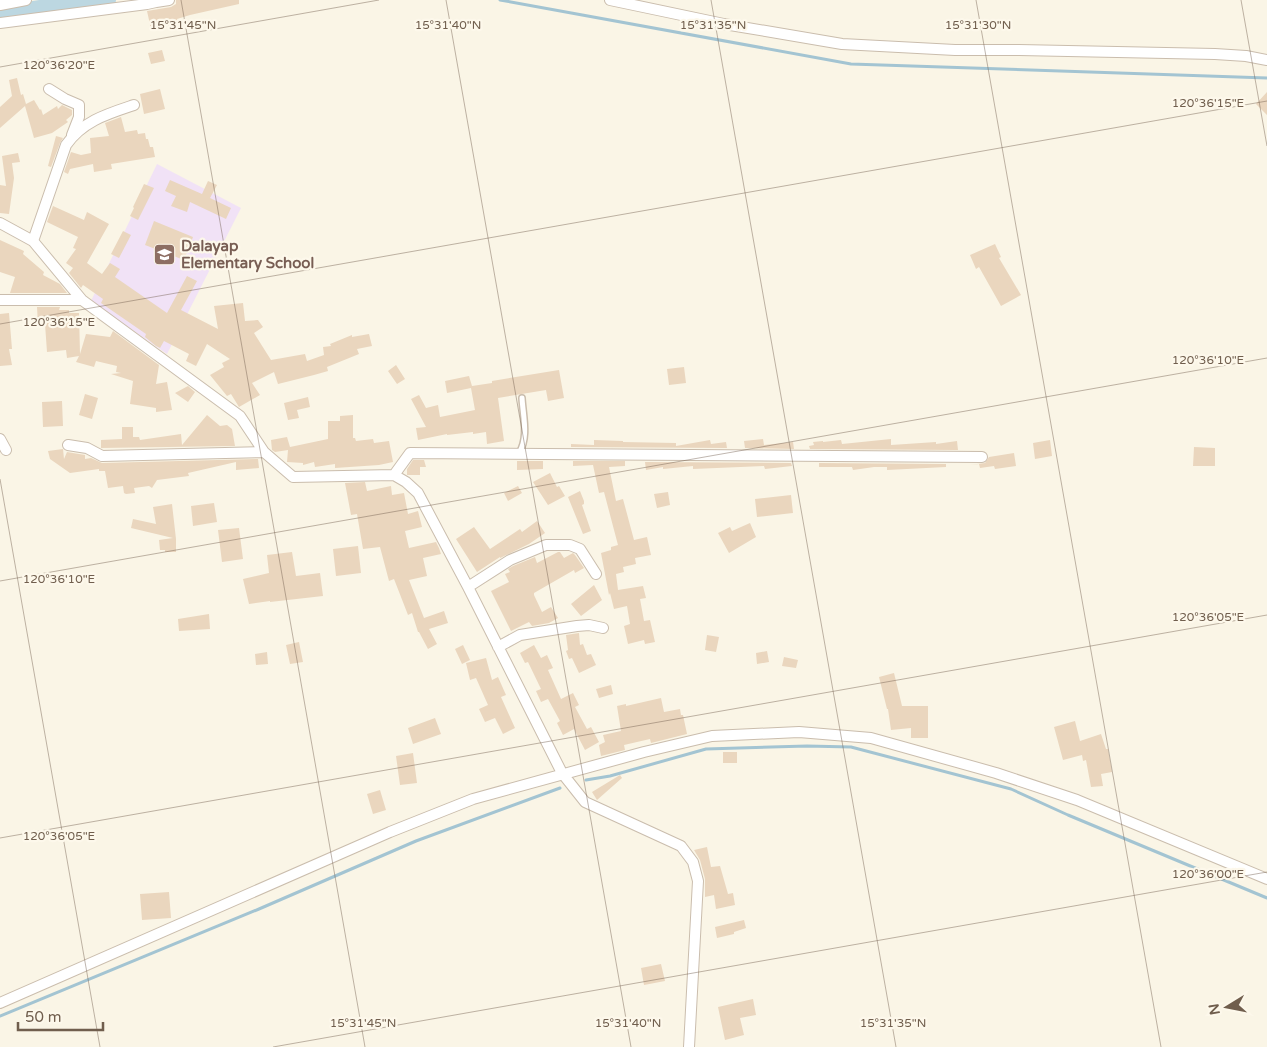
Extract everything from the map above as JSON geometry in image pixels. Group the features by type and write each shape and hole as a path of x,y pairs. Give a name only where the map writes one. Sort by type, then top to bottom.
{"street":[{"path":"0,5 26,0"},
{"path":"0,22 169,0"},
{"path":"610,0 724,24 842,44 936,50 1215,54 1246,56 1267,60"},
{"path":"33,241 63,154 79,117 79,105 49,89"},
{"path":"71,139 90,122 134,105"},
{"path":"0,222 33,241 82,300 240,416 264,452 293,477 394,475 406,482 418,493 562,773 586,802 681,846 692,862 698,881 689,1047"},
{"path":"0,300 82,300"},
{"path":"0,439 6,450"},
{"path":"68,445 87,448 102,456 264,452"},
{"path":"394,475 410,453 982,457"},
{"path":"468,587 510,560 546,546 570,545 580,549 596,574"},
{"path":"498,646 520,636 583,625 603,628"},
{"path":"0,1003 390,832 473,799 562,773 712,736 800,732 871,738 996,773 1077,800 1267,879"}],"lane":[{"path":"519,453 523,446 525,433 522,398"}],"shaded area":[{"name":"Dalayap Elementary School","path":"157,164 241,208 167,354 91,301"}],"building":[{"path":"176,0 239,0 239,4 190,15 177,19 178,24 151,29 147,11 171,7 176,4"},
{"path":"162,50 165,61 151,64 148,53"},
{"path":"17,78 21,95 23,94 26,104 34,100 43,115 57,106 58,109 62,105 72,110 72,115 66,120 68,122 52,133 34,138 25,106 0,128 0,107 12,96 9,80"},
{"path":"160,89 165,109 144,114 140,94"},
{"path":"1267,92 1267,115 1256,104"},
{"path":"121,117 125,132 137,130 138,134 145,133 150,147 153,147 155,157 111,164 112,169 94,172 93,164 70,169 68,174 64,172 71,152 81,155 91,153 90,138 109,136 105,123"},
{"path":"56,136 63,138 51,167 48,166"},
{"path":"18,153 20,162 12,163 14,178 9,214 0,213 0,185 6,186 2,156"},
{"path":"170,180 202,194 208,181 217,185 210,198 231,208 226,219 190,202 187,212 171,206 176,196 165,191"},
{"path":"144,184 154,188 138,220 130,216"},
{"path":"53,206 84,220 87,212 109,224 87,263 102,274 110,263 120,269 115,277 167,313 187,276 197,281 181,310 218,329 214,306 243,303 245,321 258,320 263,327 254,333 271,360 305,354 307,361 324,355 323,347 331,346 330,344 352,335 352,337 369,334 372,346 357,349 359,354 327,367 328,371 314,375 278,384 274,372 252,383 260,395 239,407 231,394 227,396 210,375 224,367 222,363 230,359 207,344 196,366 186,361 189,354 164,341 160,348 156,346 145,337 146,334 101,303 103,299 83,285 81,288 69,273 73,268 66,263 76,249 73,248 78,237 47,222"},
{"path":"154,221 193,237 184,260 145,245"},
{"path":"123,231 131,235 119,258 111,254"},
{"path":"0,240 24,251 23,254 44,272 43,275 60,284 67,293 10,293 15,277 0,272"},
{"path":"995,244 1001,257 999,258 1021,295 1001,306 979,267 976,269 970,255"},
{"path":"37,307 60,307 59,310 79,313 80,354 86,334 110,337 113,331 159,365 156,384 167,382 172,410 156,412 156,408 130,404 133,381 111,374 121,373 116,372 117,366 96,361 94,367 76,362 79,356 67,358 66,350 47,352 45,324 38,325"},
{"path":"9,313 12,349 9,349 12,365 0,366 0,314"},
{"path":"396,365 405,379 397,384 388,371"},
{"path":"684,367 686,383 669,385 667,369"},
{"path":"559,370 564,398 548,401 546,390 498,398 504,441 487,444 486,432 447,434 418,440 416,428 426,427 411,399 419,395 426,408 438,405 440,417 475,410 471,388 447,393 445,381 469,376 472,386"},
{"path":"188,386 195,392 188,402 175,393"},
{"path":"85,394 98,398 92,419 79,415"},
{"path":"308,397 310,407 297,410 299,418 288,420 284,403"},
{"path":"62,401 63,426 43,427 42,402"},
{"path":"207,415 220,426 227,425 232,429 235,446 101,448 101,440 122,439 122,427 133,427 133,437 139,437 140,440 181,434 182,445"},
{"path":"353,415 353,438 356,441 373,439 374,443 389,441 393,462 379,465 335,468 335,464 315,467 314,462 303,465 303,463 287,462 288,450 275,452 272,450 271,440 287,437 290,447 328,439 328,421 340,421 340,416"},
{"path":"763,439 764,445 793,442 794,449 745,448 744,441"},
{"path":"891,439 891,445 936,442 936,444 957,441 958,450 810,449 809,446 814,445 813,442 823,441 841,440 842,444"},
{"path":"594,440 676,443 676,446 710,440 711,444 726,442 727,448 571,447 571,444 594,445"},
{"path":"1050,440 1052,456 1035,459 1033,443"},
{"path":"1194,447 1215,448 1215,466 1193,466"},
{"path":"63,449 64,459 67,452 85,455 85,459 91,458 102,463 258,459 259,468 236,470 236,462 188,473 189,476 157,480 152,488 149,486 134,488 135,493 126,494 124,493 123,486 108,488 105,471 99,471 99,469 70,473 50,459 48,451"},
{"path":"1014,453 1016,466 995,469 994,466 980,468 979,464 969,465 985,463 989,457"},
{"path":"413,460 424,460 426,467 420,467 420,475 407,475 407,469"},
{"path":"517,461 543,461 543,469 517,470"},
{"path":"573,461 625,461 625,466 609,467 616,501 623,499 634,540 647,537 651,555 635,558 636,564 623,567 624,572 616,574 618,590 643,586 646,598 640,599 644,621 650,620 655,642 645,644 644,640 628,644 624,626 630,624 627,606 614,609 610,593 609,595 601,553 611,550 611,547 618,545 604,492 599,493 593,465 573,466"},
{"path":"645,462 791,463 792,466 765,469 764,466 693,469 693,466 663,469 663,467 646,470"},
{"path":"819,463 946,464 946,467 887,470 887,467 874,467 853,470 852,467 819,467"},
{"path":"550,473 557,487 559,486 565,496 548,505 533,482"},
{"path":"365,482 367,491 391,486 392,495 404,493 408,514 418,511 422,527 405,531 409,548 436,542 439,548 441,554 423,558 427,576 409,580 424,618 444,611 448,623 429,629 437,644 428,649 418,632 412,613 408,615 394,579 389,581 380,547 363,549 357,514 351,515 345,483"},
{"path":"518,486 522,493 508,501 504,493"},
{"path":"580,491 584,501 582,505 591,531 583,534 568,497"},
{"path":"668,492 670,505 657,508 654,494"},
{"path":"791,495 793,513 757,517 755,499"},
{"path":"214,503 217,522 193,526 191,506"},
{"path":"172,504 176,552 165,552 165,550 160,550 159,540 173,538 131,528 133,519 156,524 153,507"},
{"path":"537,521 545,533 529,544 500,557 477,572 456,539 474,527 490,549 520,529 522,532"},
{"path":"750,523 756,537 729,553 718,533 730,527 732,531"},
{"path":"239,528 243,559 222,562 218,530"},
{"path":"358,546 361,573 336,576 333,549"},
{"path":"292,552 296,576 320,573 323,596 249,604 243,579 269,573 267,555"},
{"path":"558,552 564,558 573,553 584,568 575,573 574,570 534,593 542,612 551,607 558,618 549,623 532,626 529,622 511,631 491,591 509,582 505,574 510,572 508,569 513,566 535,557 537,563"},
{"path":"594,585 602,600 581,616 571,604"},
{"path":"209,614 210,629 179,631 178,619"},
{"path":"579,633 580,645 583,644 587,655 591,654 596,665 579,673 572,658 569,659 566,651 568,650 566,635"},
{"path":"707,635 719,637 716,652 705,650"},
{"path":"299,642 303,662 290,664 286,645"},
{"path":"463,645 470,660 462,664 455,649"},
{"path":"534,645 541,658 547,655 553,668 548,670 561,699 573,693 579,705 575,707 587,729 591,727 599,742 585,750 574,729 563,735 557,723 560,721 548,699 541,702 536,691 541,689 528,662 525,663 520,653"},
{"path":"767,651 769,662 757,664 756,653"},
{"path":"267,652 268,664 256,665 255,654"},
{"path":"784,657 798,660 796,668 782,666"},
{"path":"486,658 492,680 498,677 506,695 501,697 515,728 503,734 495,718 485,722 479,709 488,705 476,678 470,680 466,663"},
{"path":"894,673 902,706 928,706 928,738 911,738 911,728 891,730 888,709 879,677"},
{"path":"611,685 613,694 599,698 596,689"},
{"path":"661,698 664,712 680,709 687,734 651,743 650,739 624,745 625,750 601,756 599,745 605,742 603,735 621,731 617,706 626,704 626,706"},
{"path":"435,718 441,734 413,744 408,728"},
{"path":"1075,721 1080,741 1101,734 1106,749 1108,749 1112,772 1101,774 1103,786 1091,787 1086,760 1083,761 1082,755 1063,760 1054,727"},
{"path":"723,752 737,752 737,763 723,763"},
{"path":"413,753 417,783 400,785 396,756"},
{"path":"620,775 622,778 597,800 592,792"},
{"path":"380,790 386,810 373,814 367,794"},
{"path":"707,847 711,867 720,866 728,894 733,893 735,905 716,909 714,895 705,897 705,879 700,860 694,850"},
{"path":"169,892 171,918 142,920 140,894"},
{"path":"744,920 746,928 734,932 734,934 717,938 715,927"},
{"path":"661,964 665,981 644,985 641,968"},
{"path":"753,999 756,1015 740,1018 744,1035 725,1040 718,1007"}],"waterway":[{"path":"0,16 106,0"},
{"path":"500,0 851,64 1267,78"},
{"path":"586,780 610,776 706,749 807,746 851,747 1011,789 1068,815 1267,898"},
{"path":"0,1016 259,909 416,841 560,788"}],"place":[{"name":"Dalayap Elementary School","path":"165,255"}]}
